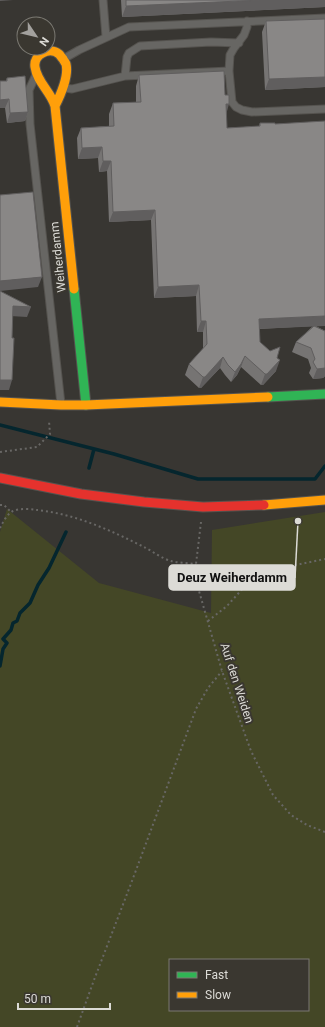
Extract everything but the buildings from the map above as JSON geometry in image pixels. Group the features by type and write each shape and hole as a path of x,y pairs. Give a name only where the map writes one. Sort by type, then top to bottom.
{"street":[{"path":"36,73 35,60 46,51 55,52 63,59"},
{"name":"Weiherdamm","path":"55,106 66,75 66,64 63,59"},
{"name":"Weiherdamm","path":"36,73 51,96 55,106 86,405"},
{"path":"0,402 86,405 325,394"},
{"path":"0,478 81,494 144,502 203,507 263,505 325,500"}],"lane":[{"path":"103,0 106,37"},
{"path":"63,59 129,27 325,18"},
{"path":"247,21 244,35 230,55 229,71 232,102 236,107 252,112 325,109"},
{"path":"125,76 127,56 140,46 211,42 239,43"},
{"path":"62,88 72,89 125,76 229,71"},
{"path":"36,73 29,90 30,124 61,405"}],"path":[{"path":"0,452 37,447 50,434"},
{"path":"0,505 4,505 11,512"},
{"name":"Auf den Weiden","path":"203,507 196,564 199,591 222,670 251,751 273,795 291,815 307,825 325,832"},
{"path":"0,528 4,520 11,512 31,509 47,511 67,515 114,532 171,561 196,564"},
{"path":"208,621 227,606 245,586 291,566 325,559"},
{"path":"77,1027 196,709 208,688 222,670"}],"green space":[{"path":"7,509 99,583 211,613 212,530 325,512 325,1027 0,1027 0,532"}],"waterway":[{"path":"0,425 114,454 198,479 315,479 325,466"},
{"path":"89,468 94,449"},
{"path":"0,666 3,649 7,643 3,639 11,630 13,623 17,621 20,613 30,603 66,532"}],"traffic: fast":[{"path":"74,289 86,405"},
{"path":"268,397 325,394"}],"traffic: slow":[{"path":"55,106 38,77 35,67 36,59 46,51 59,54 66,64 67,69 64,86 55,106 74,289"},
{"path":"0,402 86,405 268,397"},
{"path":"264,505 325,500"}],"traffic: jam":[{"path":"0,478 81,494 144,502 203,507 264,505"}],"place":[{"name":"Deuz Weiherdamm","path":"298,521"}]}
